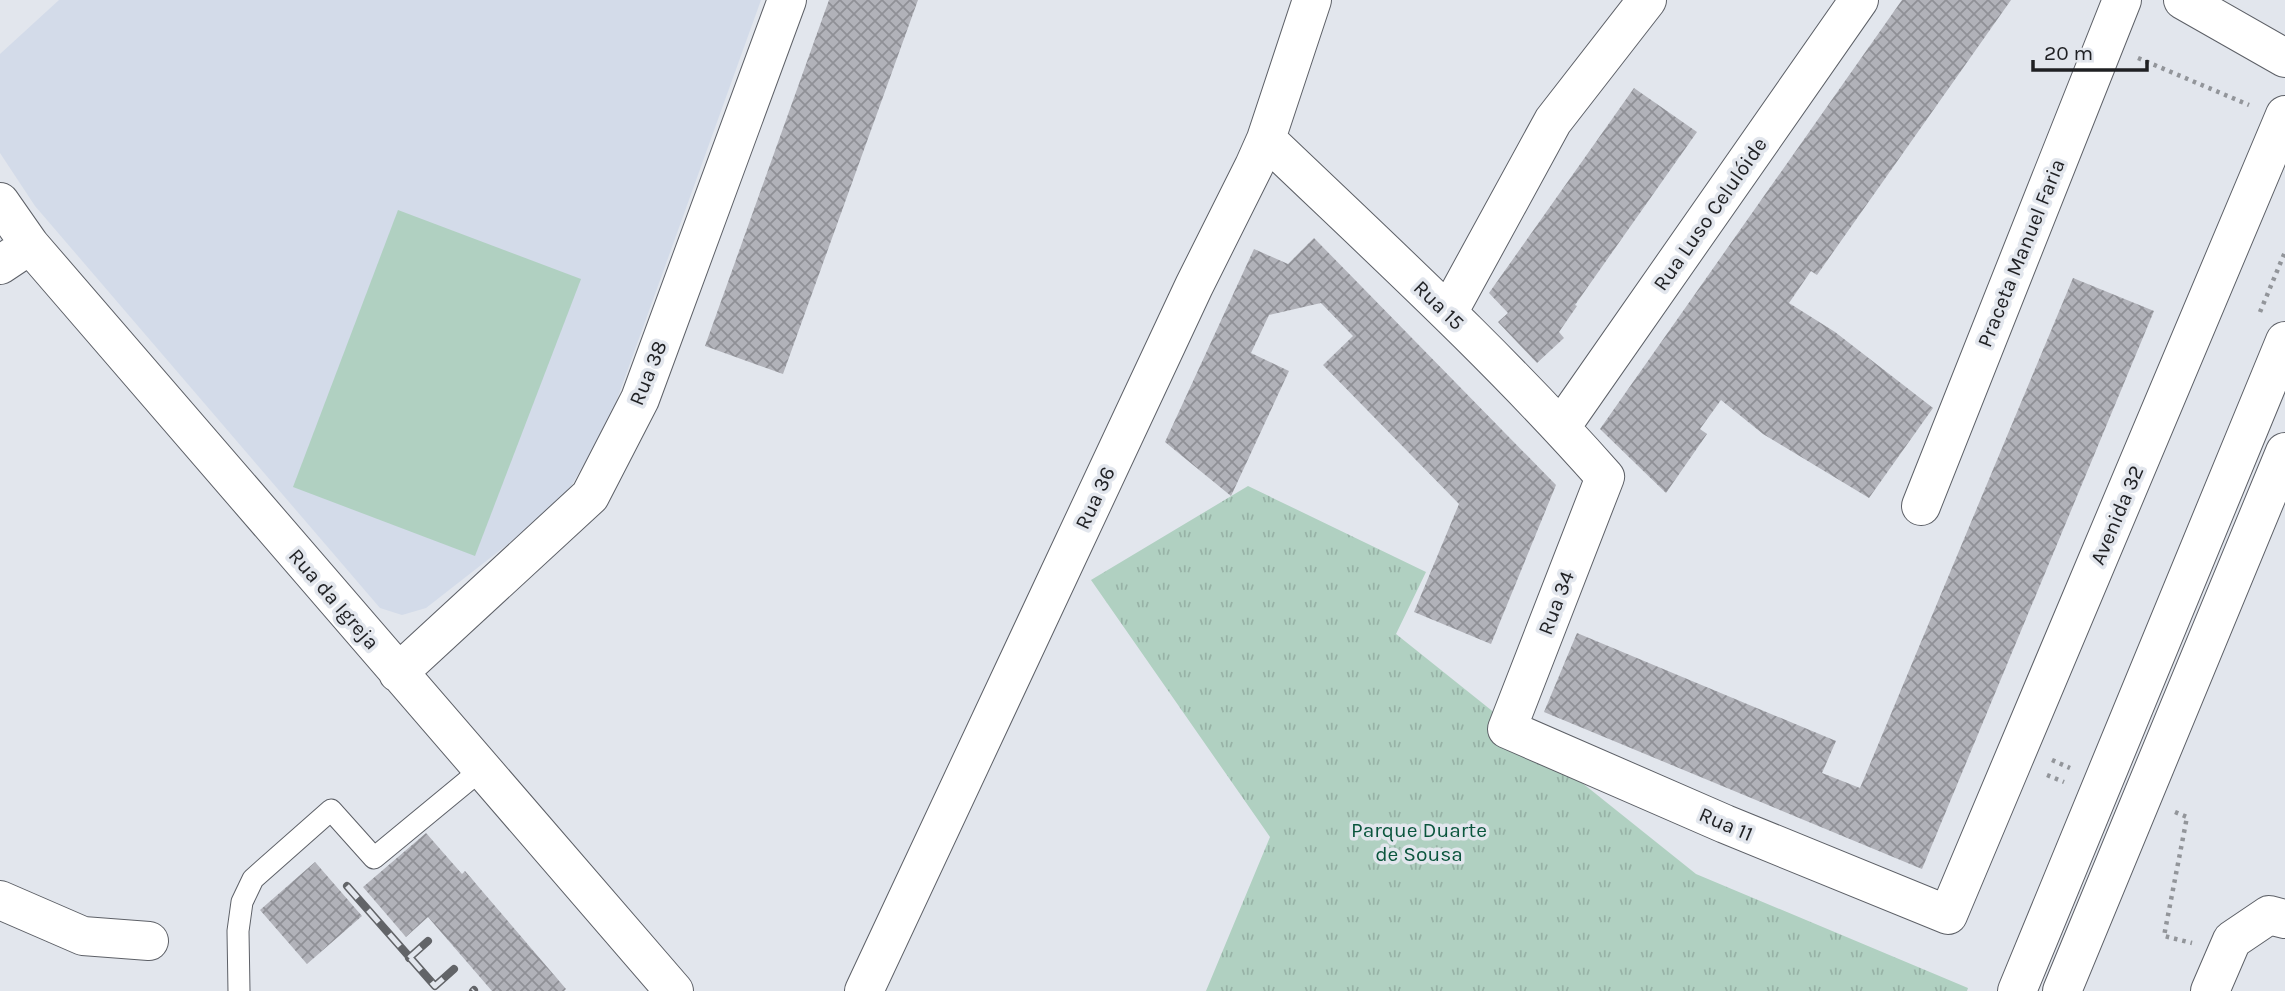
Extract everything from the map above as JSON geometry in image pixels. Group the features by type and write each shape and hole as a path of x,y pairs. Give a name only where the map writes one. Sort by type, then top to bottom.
{"street":[{"name":"Rua 38","path":"398,673 590,496 640,399 787,0"},
{"name":"Rua 36","path":"864,991 1182,311 1266,139 1312,0"},
{"path":"1448,313 1553,121 1647,0"},
{"name":"Rua Luso Celulóide","path":"1561,427 1859,0"},
{"name":"Praceta Manuel Faria","path":"1921,506 2122,0"},
{"path":"2183,0 2285,58"},
{"name":"Avenida 32","path":"1948,915 2284,118"},
{"name":"Rua 15","path":"1266,139 1448,313 1561,427 1605,477"},
{"name":"Rua da Igreja","path":"0,202 15,255 398,673 674,991"},
{"path":"2017,991 2285,341"},
{"path":"2062,991 2285,452"},
{"name":"Rua 34","path":"1507,729 1605,477"},
{"name":"Rua 11","path":"1507,729 1725,824 1948,915"},
{"path":"0,900 83,936 149,941"},
{"path":"2210,991 2232,940 2269,915 2285,919"}],"lane":[{"path":"239,991 242,902 253,879 331,810 374,858 482,769"}],"path":[{"path":"2105,43 2284,118"}],"shaded area":[{"path":"59,0 761,0 610,419 562,502 426,608 402,615 380,608 35,206 0,153 0,54"}],"green space":[{"path":"398,210 581,279 475,556 293,487"},
{"name":"Parque Duarte de Sousa","path":"1248,486 1426,572 1396,634 1696,874 1968,988 1967,991 1206,991 1270,837 1091,580"}],"building":[{"path":"829,0 918,0 783,374 705,346"},
{"path":"1902,0 2011,0 1817,275 1811,271 1789,303 1835,332 1933,408 1869,498 1763,434 1721,400 1700,429 1707,434 1666,493 1600,429"},
{"path":"1634,88 1697,132 1575,305 1577,306 1559,332 1564,338 1537,363 1498,322 1508,313 1489,293"},
{"path":"1314,238 1556,485 1491,644 1414,612 1459,504 1323,365 1353,336 1321,303 1269,315 1251,353 1289,371 1231,496 1165,442 1254,249 1288,264"},
{"path":"2073,278 2154,311 1922,869 1544,712 1577,633 1836,741 1822,773 1860,788"},
{"path":"426,833 462,874 465,871 566,989 564,991 492,991 428,917 406,937 363,887"},
{"path":"315,862 362,916 307,964 260,910"}],"railway":[{"path":"347,886 435,986 454,969"},
{"path":"409,958 428,941"}]}
